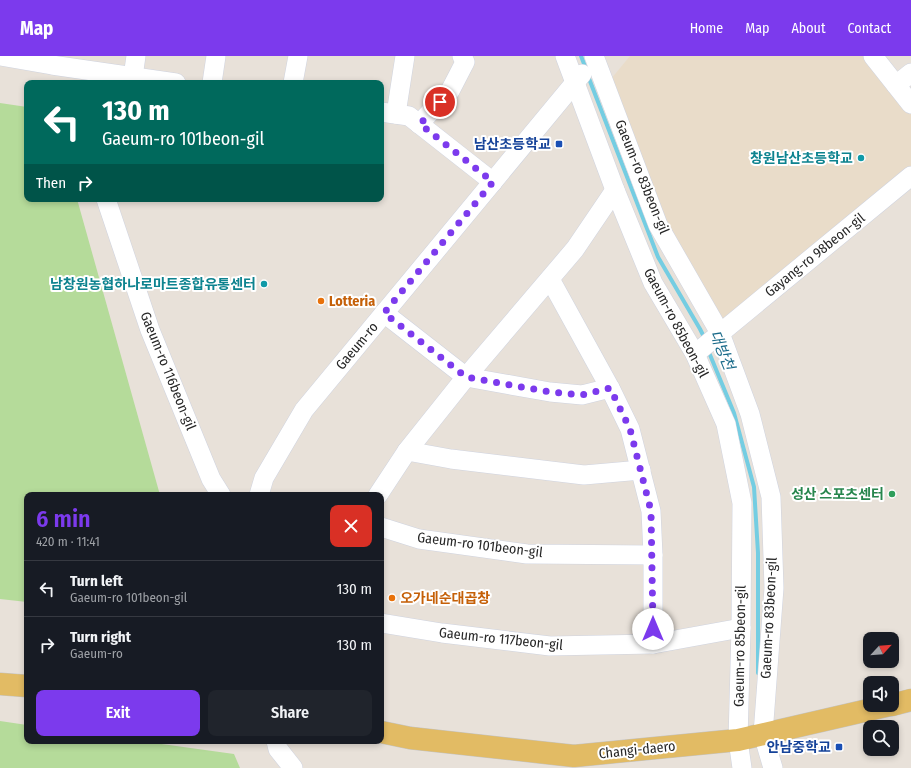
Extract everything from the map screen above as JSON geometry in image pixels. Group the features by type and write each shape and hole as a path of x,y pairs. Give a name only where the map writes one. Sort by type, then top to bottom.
{"main road":[{"path":"0,684 24,686"},
{"name":"Changi-daero","path":"899,703 911,700"},
{"name":"Changi-daero","path":"384,733 410,738 574,756 738,740 863,711"}],"street":[{"path":"1,56 68,69 154,80"},
{"path":"133,77 136,56"},
{"path":"212,80 216,56"},
{"path":"294,80 298,56"},
{"path":"405,56 388,113 409,116 493,182"},
{"path":"420,124 450,91 464,62 462,56"},
{"name":"Gaeum-ro 85beon-gil","path":"565,56 577,80 615,190 652,283 695,354 726,424 742,503 738,740 742,768"},
{"path":"873,56 911,104"},
{"name":"Gaeum-ro","path":"260,492 264,478 304,410 595,58"},
{"name":"Gaeum-ro 83beon-gil","path":"595,58 658,225 720,333 750,414 771,497 774,588 763,734"},
{"path":"896,85 911,73"},
{"name":"Gayang-ro 98beon-gil","path":"695,354 911,176"},
{"path":"380,492 407,451 466,377 575,250 615,190"},
{"name":"Gaeum-ro 116beon-gil","path":"107,202 150,330 211,479 219,492"},
{"path":"550,279 610,388 630,429 651,511 653,555 653,644"},
{"path":"384,313 466,377 550,392 582,395 610,388"},
{"path":"407,451 451,459 584,475 641,470"},
{"name":"Gaeum-ro 101beon-gil","path":"384,528 419,539 527,554 653,555"},
{"name":"Gaeum-ro 117beon-gil","path":"384,623 442,633 550,646 653,644 741,628"},
{"path":"763,734 773,768"},
{"path":"277,744 278,748 293,768"}],"shaded area":[{"path":"630,56 864,56 911,114 911,168 724,322 663,217 611,79"}],"green space":[{"path":"0,103 24,107 24,202 78,202 159,492 24,492 24,602 0,599"},
{"path":"0,721 24,725 24,744 162,744 234,754 240,768 0,768"}],"waterway":[{"name":"대방천","path":"581,56 586,69"},
{"name":"대방천","path":"588,76 658,257 705,339"},
{"name":"대방천","path":"708,350 734,413 754,487 758,553 758,673"}],"place":[{"name":"남산초등학교","path":"559,144"},
{"name":"창원남산초등학교","path":"861,158"},
{"name":"남창원농협하나로마트종합유통센터","path":"264,284"},
{"name":"Lotteria","path":"321,301"},
{"name":"성산 스포츠센터","path":"892,494"},
{"name":"오가네순대곱창","path":"392,598"},
{"name":"안남중학교","path":"839,747"}],"route":[{"path":"440,102 420,124 493,182 384,313 466,377 550,392 582,395 610,388 630,429 651,511 653,555 653,629"}]}
